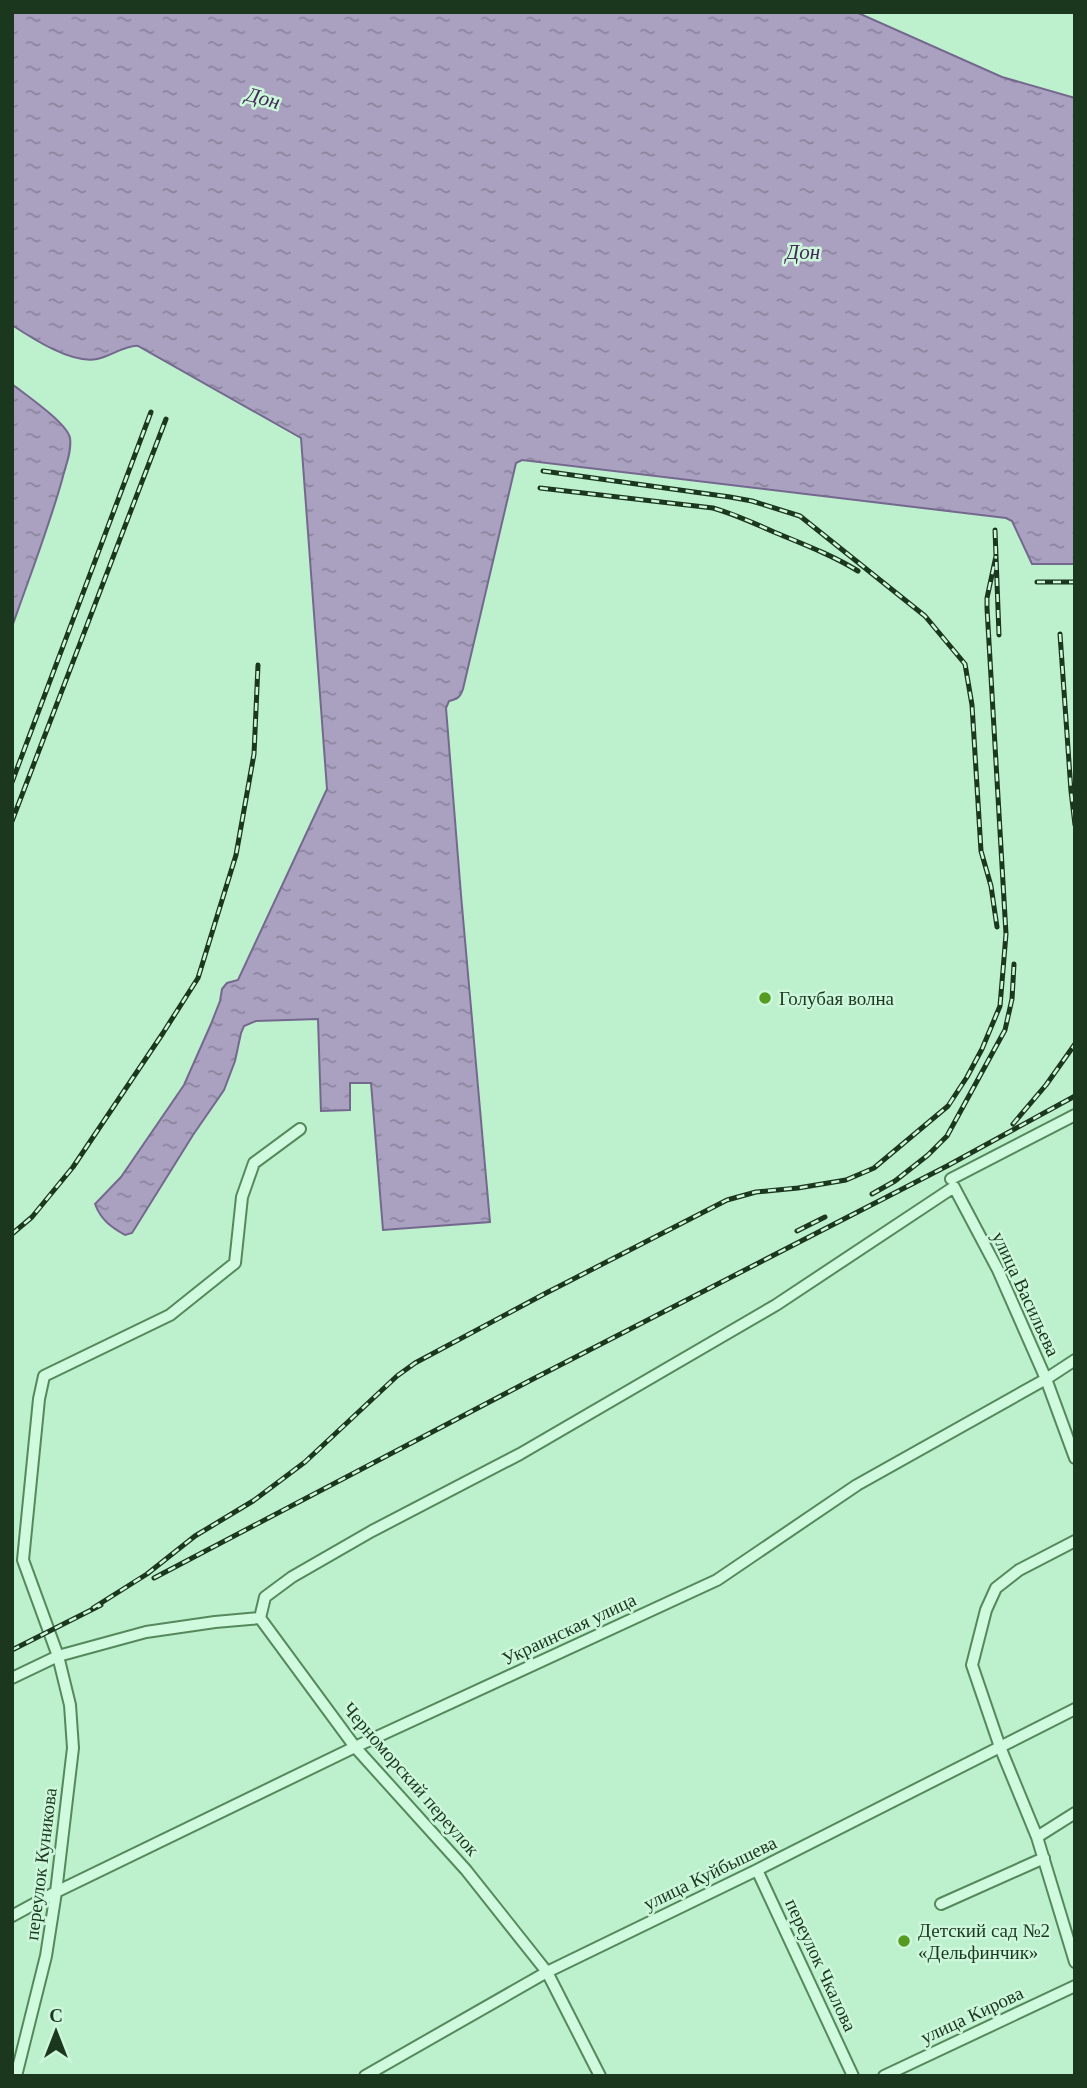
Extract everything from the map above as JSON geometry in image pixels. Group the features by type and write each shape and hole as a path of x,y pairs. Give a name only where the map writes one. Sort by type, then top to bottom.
{"street":[{"path":"12,1678 58,1656 146,1632 260,1618 265,1597 292,1577 372,1531 520,1454 776,1306 953,1183 1075,1115"},
{"name":"переулок Куникова","path":"16,2076 46,1956 73,1748 70,1705 58,1656 23,1560 39,1399 44,1376 170,1315 235,1263 242,1197 254,1163 300,1129"},
{"name":"улица Васильева","path":"953,1183 998,1270 1046,1379 1075,1458"},
{"name":"Украинская улица","path":"12,1916 355,1747 717,1580 857,1485 1075,1360"},
{"path":"1075,1541 1019,1570 996,1588 986,1609 972,1665 1000,1747 1037,1837 1075,1962"},
{"name":"Черноморский переулок","path":"260,1618 355,1747 466,1870 547,1972 600,2076"},
{"name":"улица Куйбышева","path":"365,2076 547,1972 757,1870 1075,1709"},
{"path":"1037,1837 1075,1813"},
{"path":"941,1904 1044,1858"},
{"name":"переулок Чкалова","path":"757,1870 853,2076"},
{"name":"улица Кирова","path":"884,2076 1075,1986"}],"water":[{"name":"Дон","path":"12,12 856,12 1002,77 1075,98 1075,564 1032,564 1012,521 1006,518 522,460 516,463 463,689 458,698 449,701 446,708 490,1222 383,1230 371,1083 350,1083 350,1110 321,1111 318,1019 256,1021 244,1026 224,1090 132,1233 125,1235 111,1226 103,1219 95,1204 121,1177 184,1085 211,1024 222,989 227,983 238,980 327,789 301,438 138,346 87,360 53,349 12,325"},
{"path":"12,384 62,425 70,443 51,517 12,627"}],"railway":[{"path":"12,782 151,412"},
{"path":"12,821 166,419"},
{"path":"543,471 730,497 800,516 925,616 965,664 972,705 981,851 991,886 997,927"},
{"path":"540,488 713,508 817,550 858,571"},
{"path":"995,530 999,635"},
{"path":"93,1608 147,1574 195,1536 253,1501 305,1462 397,1376 415,1363 727,1200 756,1192 846,1180 874,1168 948,1106 982,1049 1000,1006 1006,934 987,608 996,556"},
{"path":"1037,582 1075,582"},
{"path":"1060,634 1075,825"},
{"path":"12,1234 32,1217 73,1167 198,978 236,855 254,754 258,665"},
{"path":"872,1194 895,1181 947,1136 1005,1030 1012,999 1014,964"},
{"path":"1013,1124 1046,1085 1075,1044"},
{"path":"154,1578 947,1166 1075,1096"},
{"path":"797,1231 825,1217"},
{"path":"12,1650 101,1605"}],"place":[{"name":"Голубая волна","path":"765,998"},
{"name":"Детский сад №2 «Дельфинчик»","path":"904,1941"}]}
